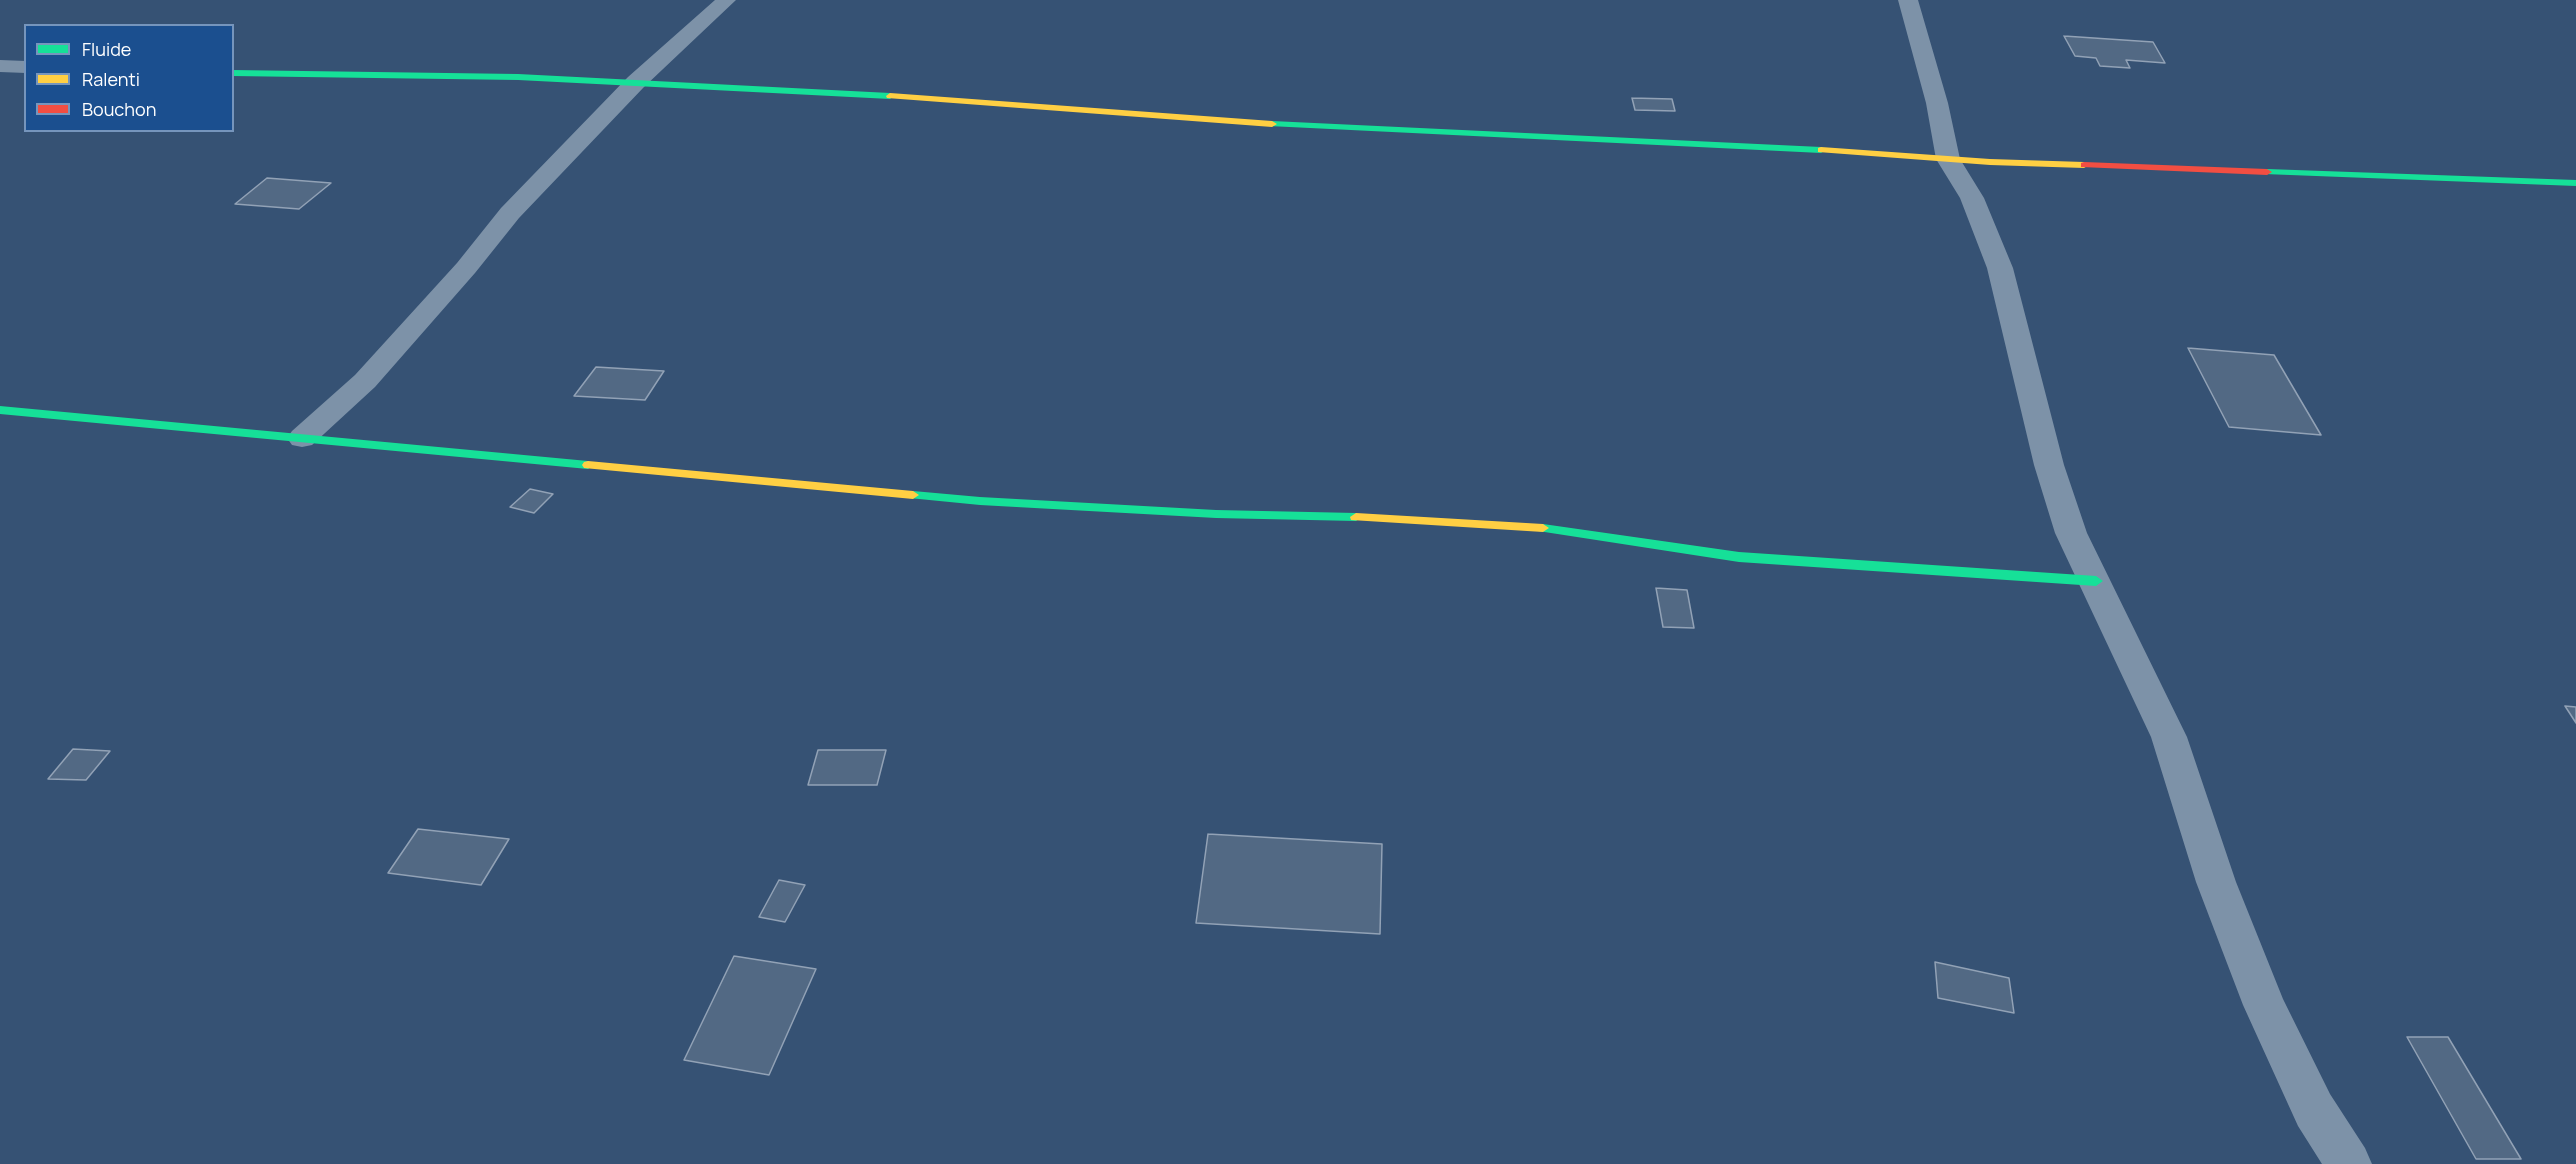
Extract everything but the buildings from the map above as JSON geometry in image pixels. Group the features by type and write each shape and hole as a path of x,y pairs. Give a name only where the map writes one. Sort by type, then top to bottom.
{"street":[{"path":"302,438 365,381 466,268 510,213 636,82 726,0"},
{"path":"1908,0 1937,103 1948,159 1972,198 2000,268 2049,465 2071,533 2169,737 2216,882 2265,1005 2314,1110 2349,1164"},
{"path":"0,66 24,67"},
{"path":"234,73 455,74 636,82 956,100 1216,121 1842,151 2123,168 2574,186"},
{"path":"0,410 980,501 1216,514 1327,515 1478,523 1554,529 1739,557 1950,573 2096,581"}],"traffic: fast":[{"path":"234,73 518,77 890,96"},
{"path":"1272,124 1821,150"},
{"path":"2267,172 2576,183"},
{"path":"0,410 588,465"},
{"path":"913,495 1216,514 1356,517"},
{"path":"1543,528 1739,557 2096,581"}],"traffic: slow":[{"path":"890,96 1272,124"},
{"path":"1821,150 1990,162 2084,165"},
{"path":"588,465 913,495"},
{"path":"1356,517 1543,528"}],"traffic: jam":[{"path":"2084,165 2267,172"}]}
